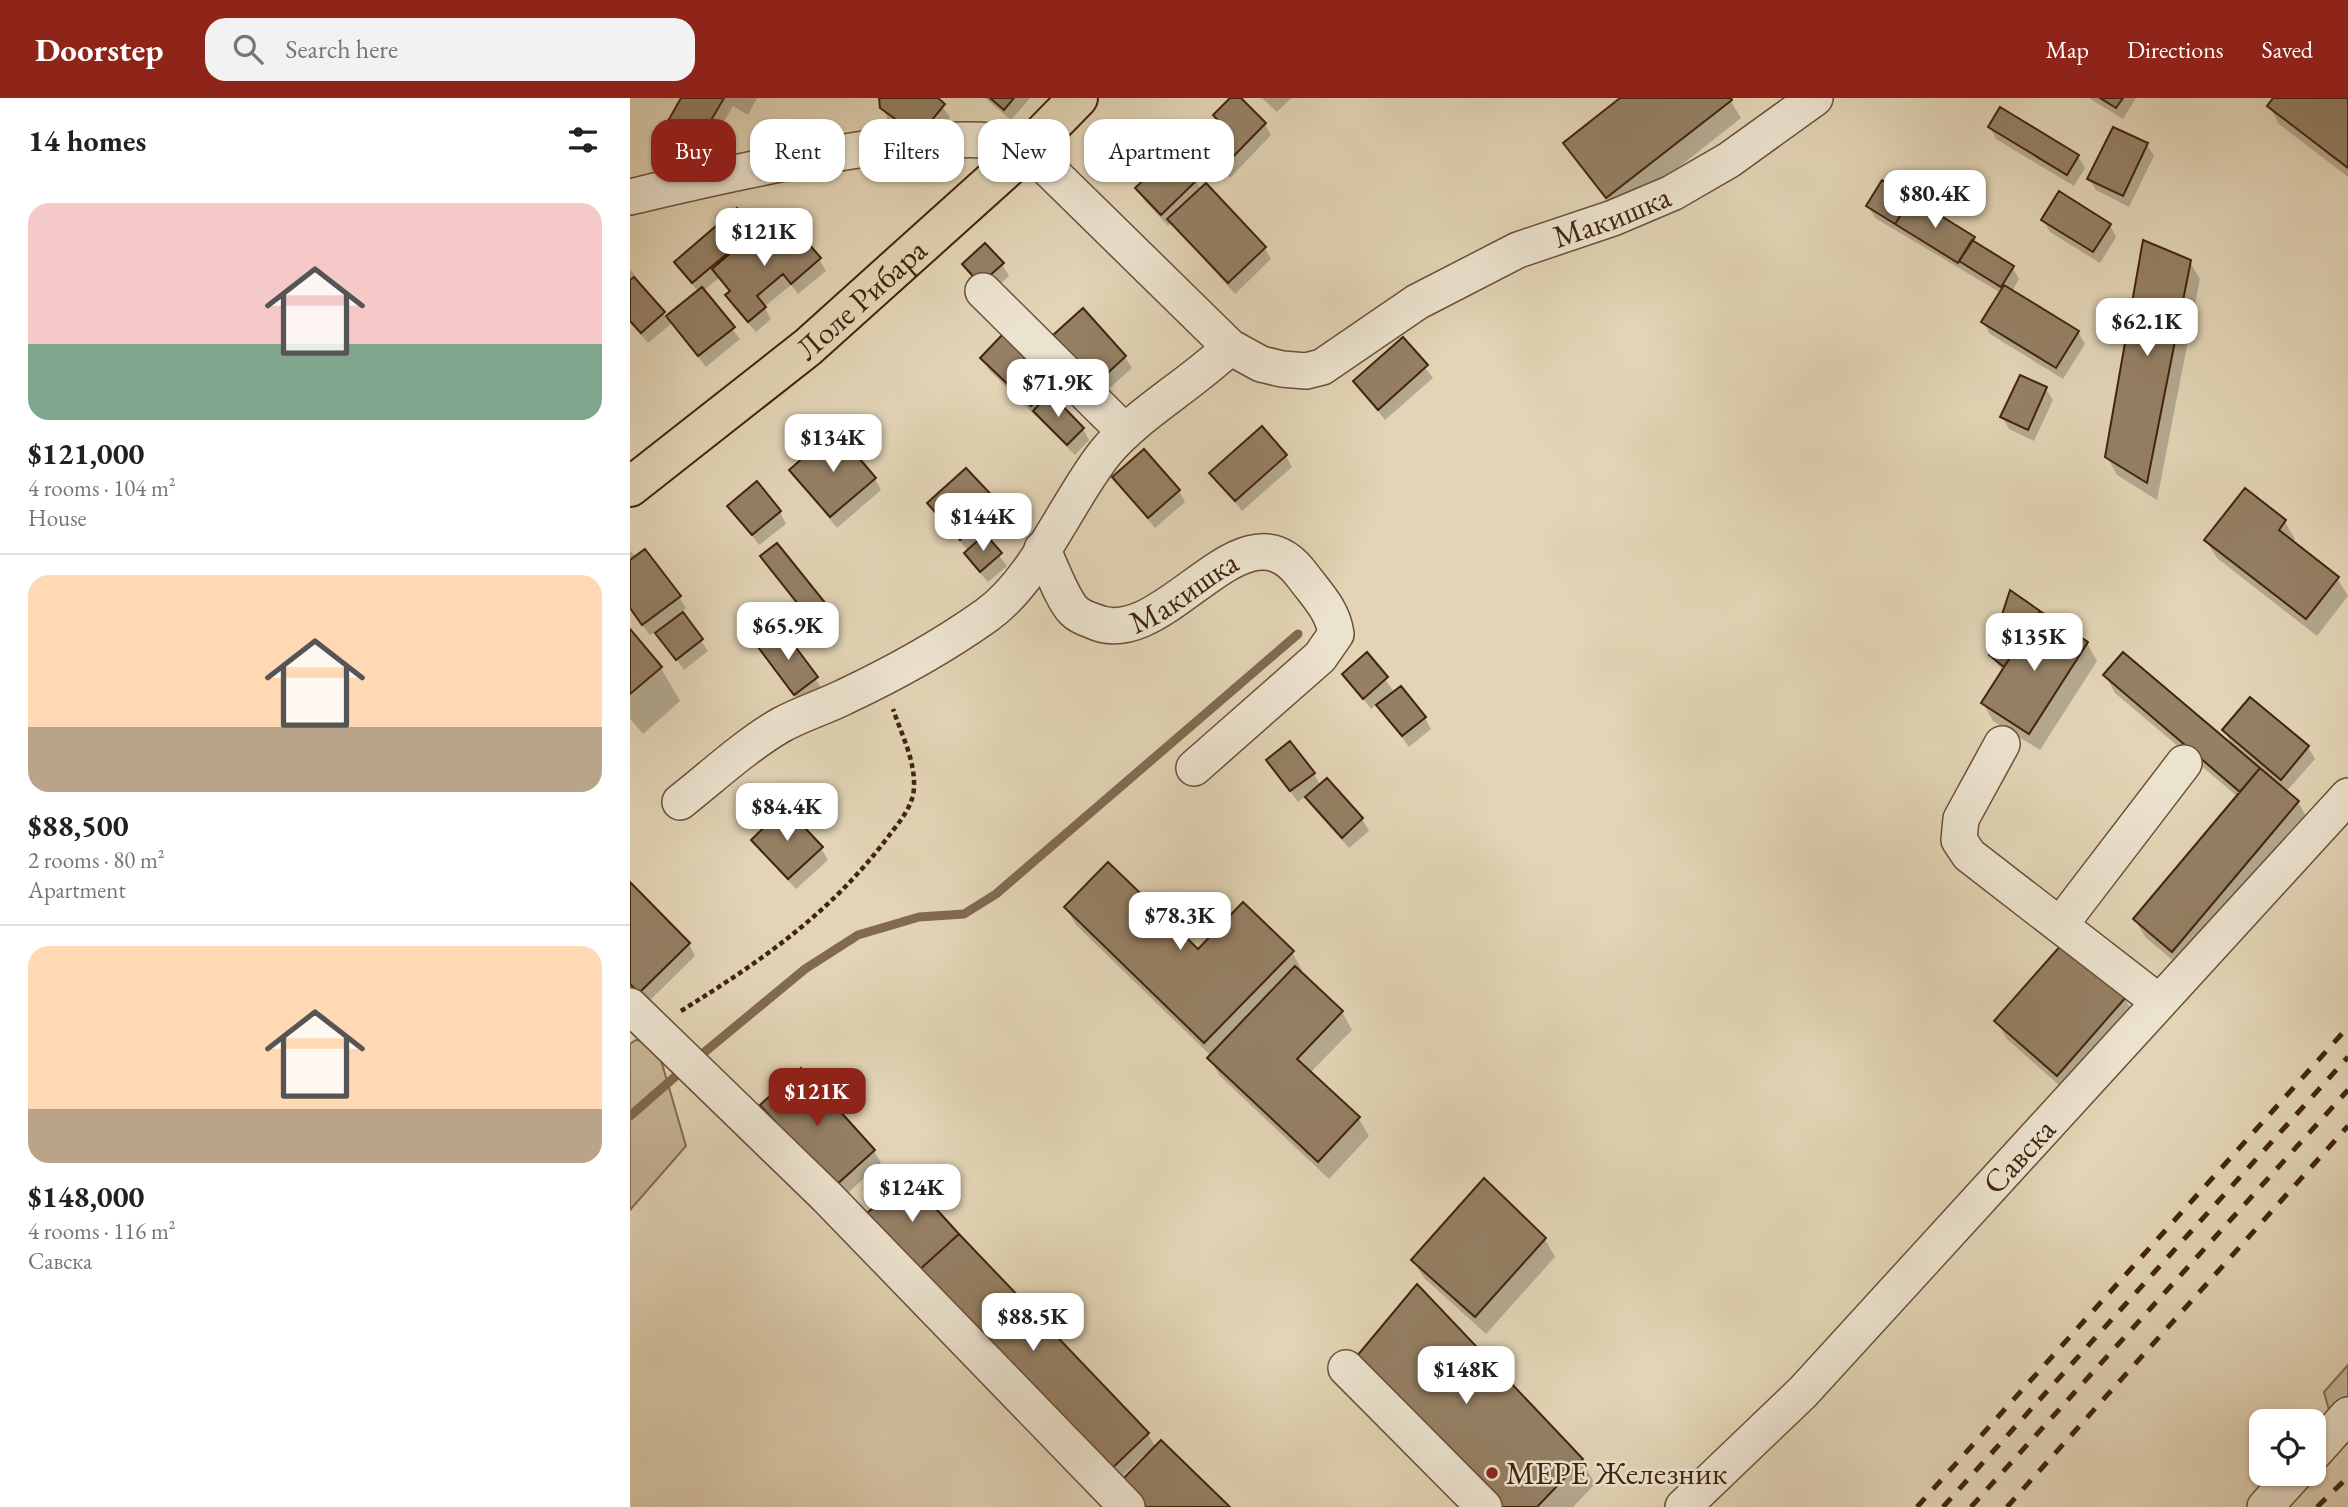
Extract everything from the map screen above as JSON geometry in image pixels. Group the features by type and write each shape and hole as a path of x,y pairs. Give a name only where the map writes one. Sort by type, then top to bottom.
{"main road":[{"name":"Лоле Рибара","path":"1057,119 1078,98"},
{"name":"Лоле Рибара","path":"630,487 808,347 991,182"}],"street":[{"name":"Макишка","path":"1062,182 1230,347 1261,364 1306,371 1322,367 1417,302 1518,250 1613,218 1672,193 1730,160 1815,98"},
{"path":"630,197 888,146 978,142"},
{"path":"983,292 1125,432"},
{"path":"680,803 746,749 780,726 882,679 989,614 1017,585 1104,455 1125,432 1205,372 1230,347"},
{"name":"Макишка","path":"1042,549 1074,612 1108,628 1126,627 1152,615 1237,557 1254,552 1279,554 1296,566 1334,617 1336,634 1320,657 1194,768"},
{"path":"2002,744 1961,819 1959,840 1969,855 2159,1002"},
{"path":"2060,925 2184,763"},
{"name":"Савска","path":"1683,1507 1803,1392 2348,796"},
{"path":"642,1017 827,1197 1127,1507"},
{"path":"1346,1368 1484,1507"},
{"path":"2326,1440 2348,1415"},
{"path":"2265,1507 2284,1486"}],"path":[{"path":"642,1017 795,936 865,868 906,812 915,788 912,764 882,679"}],"shaded area":[{"path":"636,1040 656,1043 686,1146 630,1210 630,1044"},
{"path":"2348,1365 2348,1435 2338,1443 2324,1392"}],"building":[{"path":"681,98 724,98 712,119 669,119"},
{"path":"879,98 938,98 945,104 933,119 895,119 880,108"},
{"path":"990,98 1014,98 1004,110"},
{"path":"1230,98 1241,98 1266,123 1234,156 1234,119 1217,119 1213,115"},
{"path":"1620,98 1732,100 1606,198 1563,143"},
{"path":"2100,98 2123,98 2116,108"},
{"path":"2273,98 2348,98 2348,168 2267,106"},
{"path":"2000,107 2079,155 2067,175 1988,127"},
{"path":"2113,127 2148,143 2123,196 2087,179"},
{"path":"1882,180 1912,198 1895,224 1866,206"},
{"path":"1141,182 1195,182 1161,215 1135,188"},
{"path":"1206,183 1266,247 1228,283 1167,219"},
{"path":"2059,191 2111,224 2093,252 2041,220"},
{"path":"1912,198 1975,237 1958,263 1895,224"},
{"path":"737,208 751,225 737,238 741,242 692,283 674,262"},
{"path":"788,220 821,258 791,284 783,274 757,296 766,307 748,322 725,295 730,291 712,269 742,243 750,253"},
{"path":"1972,240 2014,266 2001,287 1959,261"},
{"path":"2143,240 2191,260 2147,483 2105,457"},
{"path":"985,243 1004,263 980,284 962,264"},
{"path":"634,277 665,312 641,333 630,321 630,280"},
{"path":"2004,285 2079,331 2056,368 1981,322"},
{"path":"702,287 735,327 698,356 666,316"},
{"path":"1083,308 1126,356 1097,383 1053,335"},
{"path":"1004,333 1027,356 1019,365 1046,391 1031,406 980,358"},
{"path":"1403,337 1428,365 1378,410 1353,381"},
{"path":"2020,375 2047,387 2028,430 2000,417"},
{"path":"1050,393 1084,428 1067,445 1033,411"},
{"path":"1262,426 1287,455 1235,501 1209,473"},
{"path":"835,430 876,478 830,517 789,470"},
{"path":"1144,449 1180,490 1148,518 1112,477"},
{"path":"966,468 999,503 960,540 927,503"},
{"path":"757,481 781,511 752,535 727,506"},
{"path":"2245,488 2286,520 2279,530 2339,577 2306,619 2204,540"},
{"path":"985,534 1002,553 980,572 964,553"},
{"path":"777,543 831,610 814,624 760,556"},
{"path":"645,549 681,596 642,625 630,608 630,560"},
{"path":"2010,590 2040,611 2004,667 1989,655"},
{"path":"2040,611 2088,642 2029,734 1981,703"},
{"path":"683,612 703,639 676,660 655,633"},
{"path":"630,629 662,667 630,694"},
{"path":"782,629 818,677 794,695 758,647"},
{"path":"1367,652 1388,677 1363,699 1342,674"},
{"path":"2123,652 2260,768 2240,792 2103,675"},
{"path":"1401,686 1426,717 1402,736 1376,705"},
{"path":"2250,697 2309,746 2281,780 2222,730"},
{"path":"1290,741 1315,773 1290,791 1266,760"},
{"path":"2260,768 2299,801 2172,952 2133,919"},
{"path":"1327,778 1363,818 1342,838 1305,797"},
{"path":"785,807 823,847 788,879 751,840"},
{"path":"1108,862 1198,949 1243,902 1294,951 1204,1043 1064,907"},
{"path":"630,882 690,943 639,993 630,984"},
{"path":"2063,943 2126,997 2057,1076 1994,1021"},
{"path":"1295,966 1343,1011 1297,1059 1360,1117 1318,1162 1207,1058"},
{"path":"801,1068 875,1150 834,1187 760,1105"},
{"path":"907,1177 959,1234 917,1272 865,1215"},
{"path":"1484,1178 1546,1238 1475,1317 1411,1260"},
{"path":"959,1234 1149,1433 1107,1473 917,1272"},
{"path":"1417,1284 1583,1459 1537,1507 1494,1507 1352,1362"},
{"path":"1161,1440 1230,1507 1146,1507 1120,1482"}],"waterway":[{"path":"701,1055 805,969 858,935 919,917 964,914 996,894 1298,634"},
{"path":"630,1116 677,1075"}],"railway":[{"path":"1917,1507 2348,1027"},
{"path":"1943,1507 2348,1057"},
{"path":"1971,1507 2348,1090"},
{"path":"2007,1507 2348,1126"},
{"path":"2317,1507 2348,1477"}],"place":[{"name":"МЕРЕ Железник","path":"1492,1473"}]}
